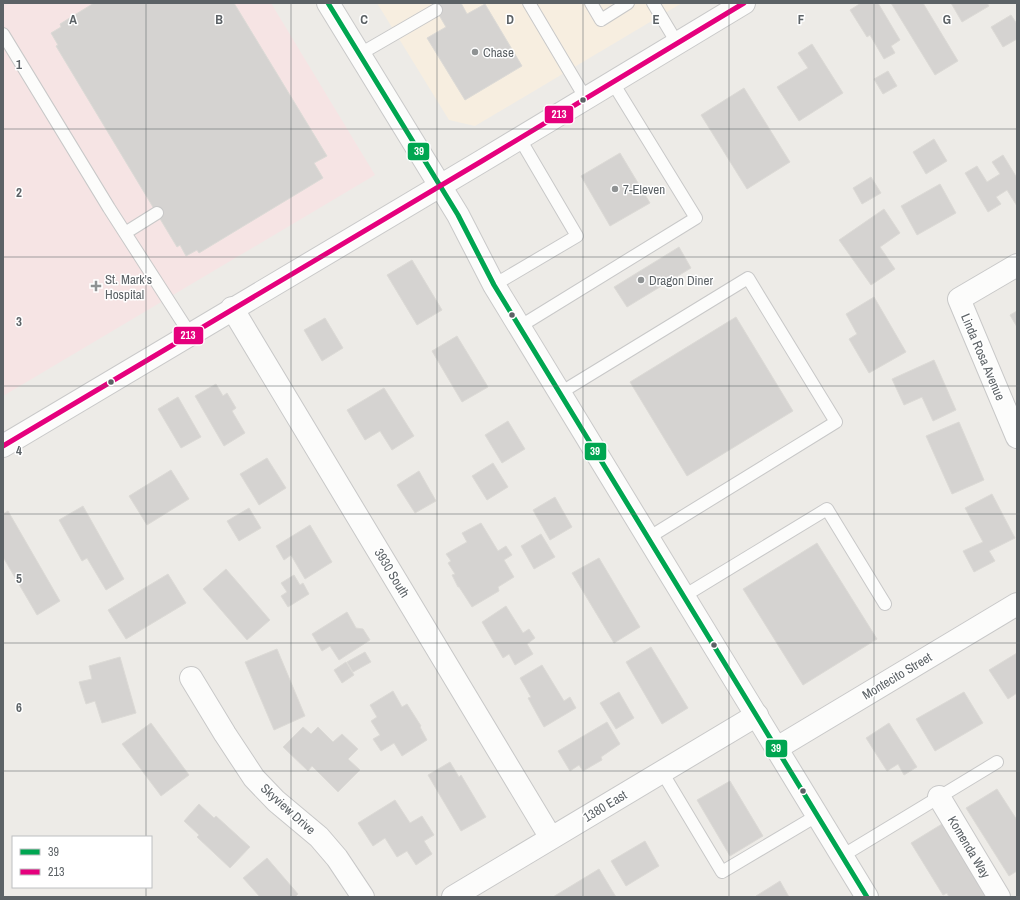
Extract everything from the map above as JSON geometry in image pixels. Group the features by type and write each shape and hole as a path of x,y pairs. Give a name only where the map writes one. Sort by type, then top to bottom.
{"main road":[{"path":"328,3 458,215 494,285 867,897"},
{"path":"3,446 232,308 586,99 744,3"},
{"name":"Linda Rosa Avenue","path":"1017,265 959,299 1017,437"},
{"name":"3930 South","path":"232,308 551,838"},
{"name":"Montecito Street","path":"777,748 1017,604"},
{"name":"Skyview Drive","path":"191,678 254,778 276,801 319,837 337,858 363,897"},
{"name":"1380 East","path":"453,897 757,715"},
{"name":"Komenda Way","path":"939,797 1000,897"}],"lane":[{"path":"529,3 586,99"},
{"path":"591,3 601,20 628,3"},
{"path":"653,3 678,43"},
{"path":"360,54 436,10"},
{"path":"3,34 125,233 170,300 190,334"},
{"path":"520,326 696,218 613,82"},
{"path":"494,285 577,236 520,138"},
{"path":"125,233 157,213"},
{"path":"560,393 748,278 836,422 648,538"},
{"path":"684,596 827,509 885,604"},
{"path":"842,856 997,762"},
{"path":"662,772 722,872 818,815"}],"shaded area":[{"name":"St. Mark's Hospital","path":"3,3 271,3 375,175 3,396"},
{"path":"377,3 682,3 475,126 449,120"}],"building":[{"path":"94,3 234,3 327,156 314,163 323,178 199,253 197,250 186,256 180,245 177,247 56,46 58,45 51,33 61,27 60,24"},
{"name":"Chase","path":"432,3 461,3 467,14 485,4 522,66 465,100 427,38 446,27"},
{"path":"861,3 878,3 900,40 891,46 895,53 884,59 870,35 867,37 850,10"},
{"path":"891,3 923,3 958,61 935,75"},
{"path":"951,3 987,3 989,6 962,22"},
{"path":"1011,15 1017,24 1017,39 1003,47 991,27"},
{"path":"812,44 843,93 799,121 777,87 808,68 798,53"},
{"path":"888,71 897,86 883,94 874,79"},
{"path":"744,88 790,162 747,189 701,115"},
{"path":"934,139 947,161 926,174 913,152"},
{"name":"7-Eleven","path":"620,153 650,203 610,226 581,176"},
{"path":"1003,155 1017,178 1017,206 1007,190 996,197 1001,204 988,212 965,173 977,166 987,182 1000,174 992,162"},
{"path":"871,177 881,193 862,204 853,188"},
{"path":"940,184 956,213 917,235 901,206"},
{"path":"884,209 900,233 880,247 895,269 871,285 839,240"},
{"path":"679,247 691,268 627,307 614,287"},
{"path":"412,260 442,310 417,325 387,275"},
{"path":"874,297 906,352 869,373 849,339 857,334 846,314"},
{"path":"1017,311 1017,327 1010,315"},
{"path":"736,317 793,411 687,476 630,382"},
{"path":"325,318 343,348 322,361 304,330"},
{"path":"457,336 488,387 462,402 432,351"},
{"path":"934,360 956,410 933,421 922,397 904,405 892,379"},
{"path":"216,384 223,396 227,393 236,408 232,411 245,433 224,446 195,396"},
{"path":"384,388 414,436 392,450 380,431 365,440 347,410"},
{"path":"178,397 201,437 181,448 158,409"},
{"path":"508,421 525,449 502,463 485,435"},
{"path":"959,422 984,480 952,494 926,436"},
{"path":"267,458 286,488 259,505 240,474"},
{"path":"493,463 508,487 487,500 472,476"},
{"path":"171,470 189,499 147,525 129,496"},
{"path":"419,471 436,501 415,513 397,485"},
{"path":"992,494 1015,538 989,551 995,561 974,572 963,551 983,542 965,508"},
{"path":"555,497 572,527 550,540 533,510"},
{"path":"83,506 124,579 106,590 87,558 82,561 59,520"},
{"path":"249,508 261,528 239,541 227,521"},
{"path":"8,511 60,601 37,615 3,557 3,514"},
{"path":"481,523 498,551 506,546 512,555 504,560 514,577 498,587 499,591 472,607 458,587 452,575 455,574 448,563 451,561 446,554 467,542 462,533"},
{"path":"310,525 332,562 305,579 291,555 284,560 276,546"},
{"path":"541,534 555,557 534,569 521,546"},
{"path":"817,543 877,639 803,685 743,589"},
{"path":"599,558 640,627 614,643 572,573"},
{"path":"226,569 270,620 247,640 203,589"},
{"path":"168,574 186,603 126,639 108,610"},
{"path":"294,575 300,585 303,583 309,594 288,607 281,596 287,592 281,583"},
{"path":"506,606 523,633 529,629 535,638 527,644 533,654 515,665 509,654 503,658 482,622"},
{"path":"347,612 356,628 363,629 370,640 339,660 330,646 322,651 312,634"},
{"path":"651,647 688,708 662,724 626,662"},
{"path":"277,649 305,716 274,730 245,662"},
{"path":"365,652 371,662 353,672 347,662"},
{"path":"1017,653 1017,693 1008,699 989,670"},
{"path":"120,657 136,713 102,723 95,701 86,704 79,682 92,679 89,666"},
{"path":"346,662 354,675 342,683 334,670"},
{"path":"542,665 564,701 570,697 576,708 544,727 528,698 531,697 520,678"},
{"path":"393,691 402,707 407,704 421,726 420,727 427,740 402,756 394,743 381,751 373,739 380,735 371,721 377,717 370,705"},
{"path":"619,692 634,718 616,729 600,703"},
{"path":"964,692 983,723 935,751 916,719"},
{"path":"607,722 620,744 601,757 602,760 583,771 579,765 570,771 558,751"},
{"path":"151,723 189,775 161,796 122,744"},
{"path":"889,723 917,767 904,775 898,764 887,771 866,738"},
{"path":"303,727 311,734 318,727 333,742 342,734 358,749 348,759 360,770 338,792 312,766 308,771 283,747"},
{"path":"450,762 459,777 461,775 486,817 461,831 428,775"},
{"path":"730,781 763,836 730,856 697,800"},
{"path":"997,789 1017,820 1017,871 1009,876 966,808"},
{"path":"395,800 410,823 422,816 434,835 424,841 432,854 416,865 407,851 397,857 385,838 373,846 358,823"},
{"path":"199,804 214,818 216,816 250,847 230,868 197,837 199,835 184,821"},
{"path":"942,824 986,897 949,897 947,893 943,895 911,843"},
{"path":"645,841 659,866 626,886 611,861"},
{"path":"267,858 298,894 295,897 260,897 243,878"},
{"path":"599,869 616,897 553,897"},
{"path":"780,881 789,897 756,897 756,896"}],"transit line":[{"name":"39","path":"328,3 458,215 494,285 867,897"},
{"name":"213","path":"3,446 744,3"}],"place":[{"name":"Chase","path":"475,52"},
{"name":"7-Eleven","path":"615,189"},
{"name":"Dragon Diner","path":"641,280"},
{"name":"St. Mark's Hospital","path":"96,286"}]}
